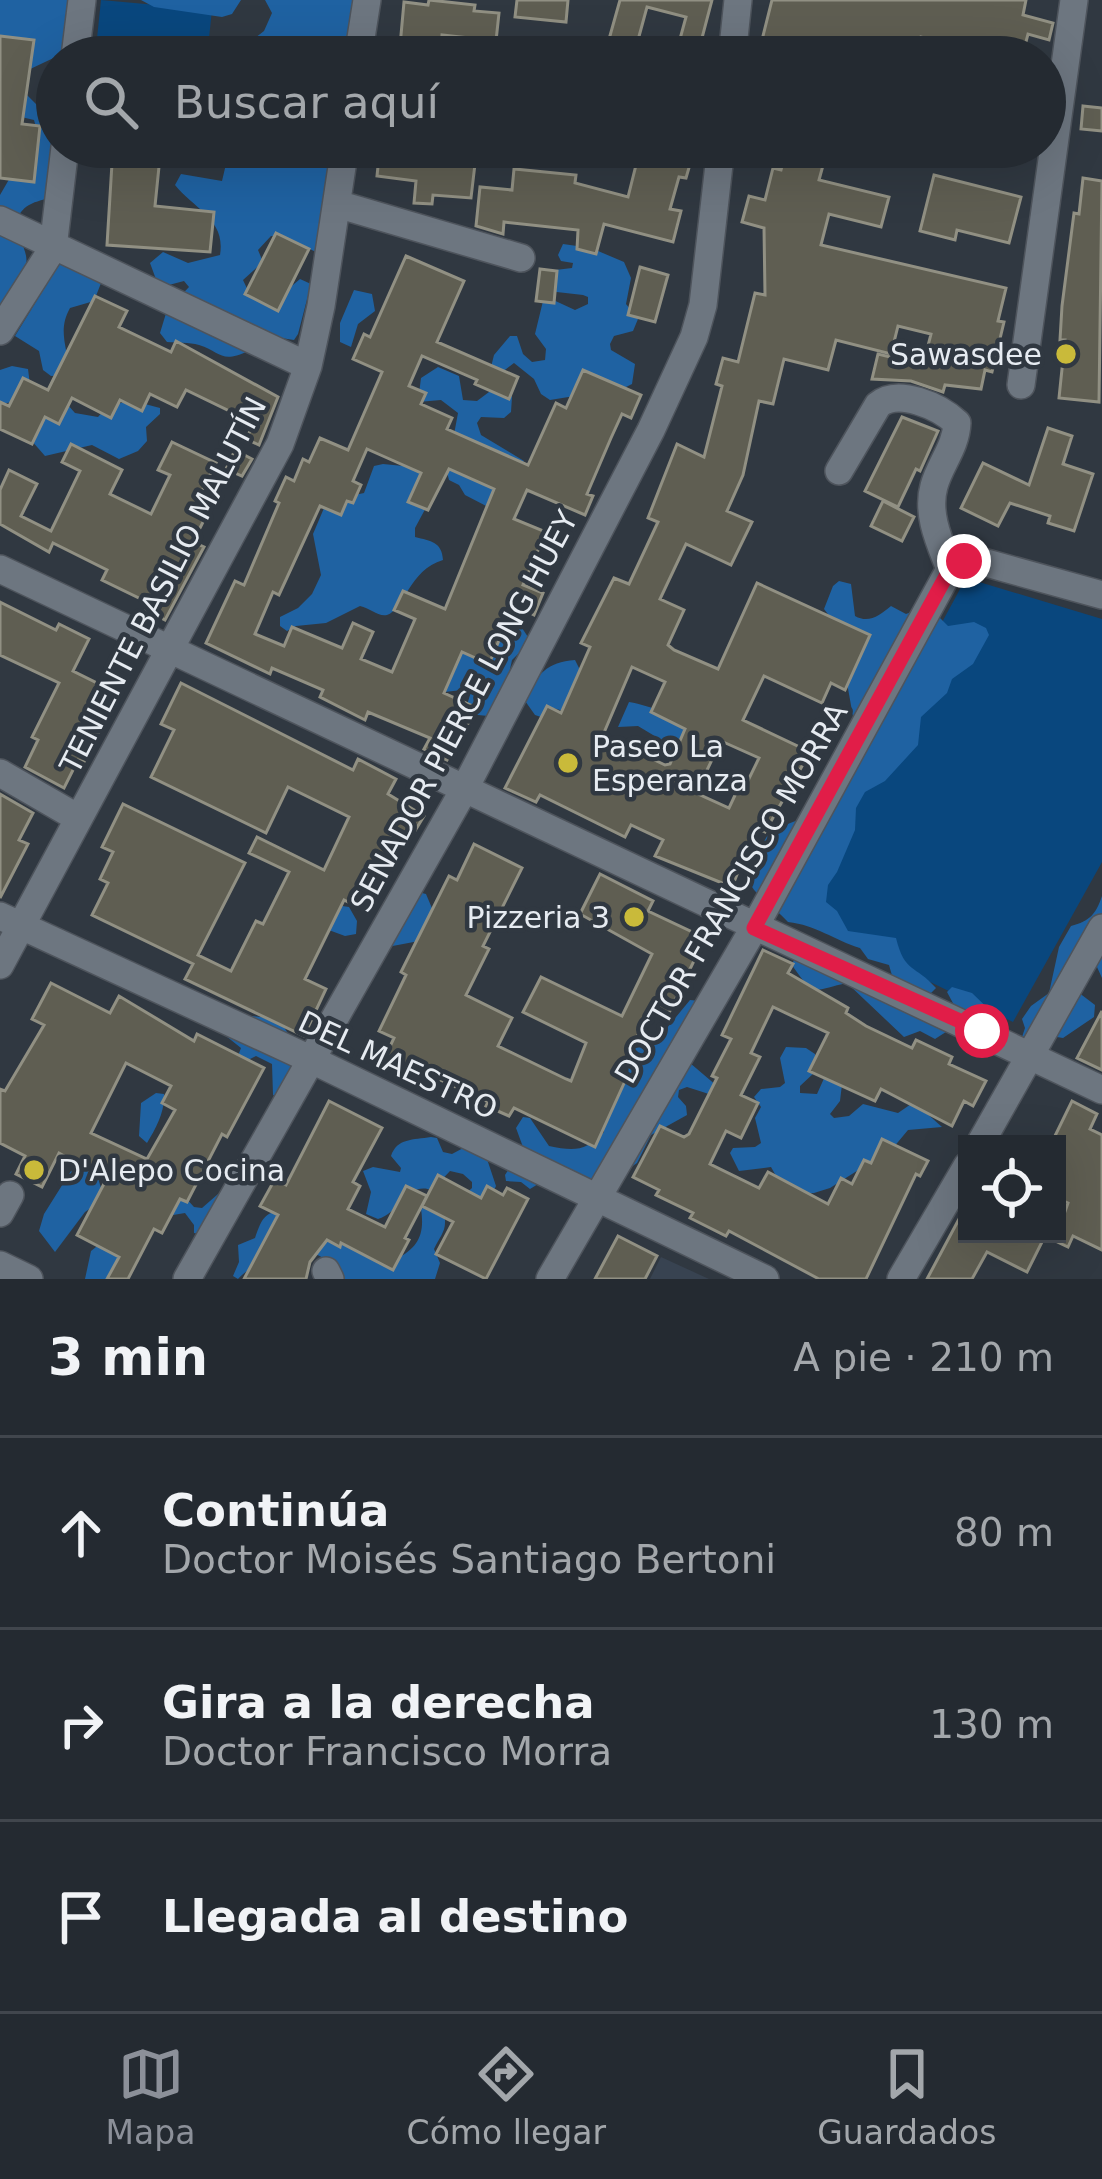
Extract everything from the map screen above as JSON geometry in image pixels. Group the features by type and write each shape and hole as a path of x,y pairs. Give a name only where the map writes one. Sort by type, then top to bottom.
{"street":[{"path":"78,36 82,0"},
{"path":"361,36 367,0"},
{"path":"734,36 738,0"},
{"path":"1066,58 1074,0"},
{"path":"0,331 53,248 63,168"},
{"name":"TENIENTE BASILIO MALUTÍN","path":"0,965 11,921 78,818 173,650 280,444 308,367 342,168"},
{"name":"SENADOR PIERCE LONG HUEY","path":"187,1279 465,788 650,430 694,338 703,304 719,168"},
{"path":"1021,385 1051,168"},
{"path":"337,204 521,259"},
{"path":"0,220 308,367"},
{"path":"839,471 887,397 901,396 950,416 957,423 956,437 934,486 932,507 950,569 964,561 983,562 1102,595"},
{"path":"0,569 1102,1090"},
{"name":"DOCTOR FRANCISCO MORRA","path":"550,1279 754,928 950,569"},
{"path":"0,773 78,818"},
{"name":"DEL MAESTRO","path":"11,921 765,1279"},
{"path":"985,1135 1102,928"},
{"path":"902,1279 958,1182"},
{"path":"0,1265 29,1279"}],"shaded area":[{"path":"0,0 92,0 72,36 36,36 36,66 7,80 0,75"},
{"path":"101,0 212,10 209,36 97,36"},
{"path":"141,0 241,0 232,14 222,17 154,7"},
{"path":"265,0 366,0 362,36 258,36 272,13"},
{"path":"25,93 36,104 36,127 34,120 17,116"},
{"path":"36,133 36,168 74,168 60,191 29,205 17,219 26,265 0,315 0,195"},
{"path":"225,168 332,168 318,253 283,236 271,236 258,250 263,262 243,280 251,297 287,290 300,279 311,284 298,334 294,340 256,334 248,351 226,357 195,344 167,342 160,333 167,310 189,287 184,281 165,286 157,282 150,263 163,252 188,263 220,255 213,223 175,185 181,174 222,181"},
{"path":"563,244 591,248 624,262 631,278 626,304 638,319 633,331 614,336 610,344 611,350 635,364 632,384 624,388 550,400 514,363 501,373 490,371 494,355 510,336 517,336 523,354 532,362 545,360 546,349 535,334 543,301 549,298 575,310 588,304 583,295 548,291 547,271 572,268 573,263 561,261 558,255"},
{"path":"62,259 103,278 94,301 70,308 64,333 68,375 51,376 43,370 39,351 15,336"},
{"path":"354,290 372,294 375,311 358,324 351,347 340,342 340,323"},
{"path":"438,367 459,376 463,400 477,401 493,389 509,391 512,397 511,412 504,418 481,417 477,423 481,435 524,461 492,509 449,480 458,413 441,400 418,402 421,378"},
{"path":"28,369 30,385 13,402 0,404 0,370"},
{"path":"130,400 160,408 160,414 146,427 147,441 138,451 119,459 92,445 45,456 31,440 32,422 67,404 75,413 98,417 106,408"},
{"path":"374,466 424,468 429,502 415,537 438,546 443,560 422,572 387,615 360,606 326,623 287,631 280,626 280,617 312,594 321,575 313,534 327,501 364,493"},
{"path":"966,578 1102,619 1102,862 1013,1022 785,912"},
{"path":"839,581 851,584 855,616 860,618 874,617 891,606 906,614 935,603 948,626 974,622 989,635 973,664 952,679 947,693 921,717 918,745 885,781 865,792 856,808 855,830 828,885 826,902 848,931 896,938 907,963 936,988 929,995 893,979 889,965 868,959 860,948 788,922 756,892 747,876 750,853 770,831 803,818 854,722 847,683 865,646 824,609"},
{"path":"511,624 522,628 528,637 526,646 512,660 507,683 488,716 478,715 467,705 470,695 462,690 436,693 433,657"},
{"path":"575,660 583,676 567,712 553,708 544,718 535,715 523,698 533,683 550,667"},
{"path":"629,702 664,713 686,728 692,734 689,758 671,760 665,744 653,735 638,726 618,727"},
{"path":"290,886 322,903 349,907 357,921 356,934 345,936 277,911 275,896"},
{"path":"418,892 426,894 434,913 419,941 382,948"},
{"path":"1102,896 1102,978 1088,962 1074,989 1095,1005 1094,1017 1063,1038 1045,1035 1026,1042 1022,1019 1049,993 1059,947 1071,926 1091,916"},
{"path":"797,952 949,1030 935,1039 920,1031 904,1037 847,983 811,987 792,965"},
{"path":"952,987 972,993 1000,1020 1000,1028 954,1005 947,992"},
{"path":"690,1000 700,1001 690,1063 717,1086 712,1095 687,1087 679,1090 687,1115 651,1135 637,1163 607,1184 543,1181 530,1189 521,1182 506,1181 523,1147 516,1128 523,1117 530,1118 549,1146 579,1148 597,1139 604,1132 604,1107 628,1078 630,1049 653,1045"},
{"path":"243,1015 279,1019 300,1053 279,1098 273,1095 272,1064 256,1056 246,1070 236,1061 241,1048 226,1036 225,1026"},
{"path":"786,1047 806,1048 815,1054 815,1072 800,1086 800,1093 817,1094 826,1074 843,1076 840,1101 830,1114 834,1118 849,1116 863,1104 898,1113 914,1102 942,1127 908,1130 893,1148 814,1193 799,1194 780,1183 771,1167 739,1171 730,1153 733,1148 761,1143 755,1118 761,1107 754,1097 761,1089 785,1083 780,1058"},
{"path":"156,1093 164,1094 163,1107 147,1143 139,1136 141,1103"},
{"path":"437,1138 443,1152 452,1154 467,1146 487,1159 496,1186 486,1207 462,1197 472,1182 450,1171 432,1190 410,1193 386,1215 378,1219 366,1214 371,1192 363,1171 373,1167 400,1172 391,1156 397,1146"},
{"path":"85,1167 97,1175 102,1191 98,1203 85,1212 55,1252 39,1231 44,1214 71,1171"},
{"path":"138,1190 184,1196 194,1207 202,1208 218,1194 221,1203 200,1234 194,1233 185,1213 167,1216"},
{"path":"429,1205 444,1214 445,1220 434,1249 440,1263 435,1279 345,1279 323,1258 303,1253 266,1261 238,1279 233,1276 239,1262 238,1245 255,1238 263,1220 274,1212 280,1210 396,1259 418,1240 421,1209"},
{"path":"106,1239 121,1242 119,1279 85,1279 91,1251"},
{"path":"661,1257 709,1279 650,1279"}],"building":[{"path":"429,0 475,5 474,11 499,13 497,36 401,36 404,2 428,5"},
{"path":"517,0 568,0 566,22 515,17"},
{"path":"620,0 712,0 703,36 681,36 686,17 647,7 639,36 610,36"},
{"path":"772,0 1026,0 1023,15 1053,23 1050,36 763,36"},
{"path":"0,36 34,40 22,124 36,126 34,182 0,178"},
{"path":"1083,106 1102,108 1102,131 1081,129"},
{"path":"112,168 159,168 155,206 214,212 210,252 107,245"},
{"path":"378,168 475,168 471,198 433,195 432,204 414,203 416,181 377,176"},
{"path":"635,168 689,168 686,178 679,177 670,209 681,211 673,242 604,224 596,254 577,249 578,230 504,222 503,234 476,226 480,187 512,190 514,169 576,175 575,183 628,197"},
{"path":"773,168 822,168 819,180 889,197 881,227 829,214 821,245 1006,288 998,321 1004,322 992,372 985,370 981,389 945,385 943,392 911,381 872,379 878,354 923,365 931,334 898,326 891,354 836,340 828,370 784,359 773,404 759,401 743,475 727,511 752,522 731,565 686,544 660,599 684,610 668,645 718,669 757,583 870,635 845,690 831,683 822,703 764,676 743,720 810,752 765,832 756,827 732,887 655,856 663,840 631,825 625,837 540,795 536,802 505,788 547,706 561,713 590,647 581,643 614,578 629,584 658,522 648,518 677,444 704,457 722,386 716,384 723,358 738,362 755,293 765,295 764,228 742,222 749,196 765,200","holes":["632,667 665,682 651,712 685,729 670,764 665,765 603,735","721,741 759,758 729,808 696,793"]},
{"path":"934,175 1021,197 1009,243 957,230 955,240 920,231"},
{"path":"1083,178 1102,181 1099,402 1059,398 1065,340 1060,340 1062,306"},
{"path":"276,233 309,249 278,311 245,294"},
{"path":"406,256 464,281 437,342 518,377 509,399 422,356 409,386 426,393 421,404 452,418 447,429 528,465 556,403 566,408 583,370 641,395 631,418 622,414 587,494 593,496 585,515 527,490 514,519 546,532 523,585 543,593 534,615 524,610 513,634 503,631 489,664 462,652 444,693 477,708 447,760 424,749 430,738 368,712 365,720 320,697 323,690 272,668 270,674 206,643 235,581 244,585 286,477 294,481 303,459 309,462 320,438 348,450 382,372 353,359 364,334 370,337","holes":["367,449 421,473 408,502 428,510 449,469 494,489 445,609 403,591 394,610 415,619 392,672 361,659 373,632 353,623 342,648 292,627 284,646 255,634 273,592 279,595 320,506 341,515 347,501 353,503 361,485 353,481"]},
{"path":"640,267 668,275 655,322 628,315"},
{"path":"540,269 557,271 554,303 536,301"},
{"path":"95,296 127,311 119,327 171,352 176,341 278,397 259,445 246,439 254,423 186,390 177,407 150,394 142,411 120,400 111,418 72,398 59,424 45,417 32,444 0,429 0,402 9,406 23,378 48,390"},
{"path":"902,417 938,431 898,507 865,491"},
{"path":"1048,428 1072,436 1063,464 1093,474 1074,531 1048,523 1050,516 1010,503 998,526 961,508 983,463 1029,485"},
{"path":"172,442 216,463 201,493 214,500 193,542 204,547 165,620 146,610 149,603 102,580 107,570 53,543 49,552 0,524 0,490 9,470 37,484 21,516 51,531 80,471 62,462 71,444 122,470 110,494 151,514 170,475 158,470"},
{"path":"235,450 252,459 242,476 226,469"},
{"path":"883,501 914,517 902,541 871,526"},
{"path":"0,602 56,630 59,624 89,639 73,671 113,691 84,762 78,760 64,788 25,767 38,740 32,737 59,683 0,655"},
{"path":"181,683 353,770 358,759 396,779 388,794 424,816 407,844 393,835 358,907 344,900 305,979 326,989 304,1036 185,979 193,964 92,915 108,883 100,879 113,852 102,847 123,804 245,863 198,955 231,971 256,921 263,924 289,872 249,853 257,837 324,870 349,817 288,787 266,833 151,777 174,730 161,724"},
{"path":"0,794 33,813 19,840 28,844 0,898"},
{"path":"474,844 522,868 483,946 489,949 466,995 512,1018 498,1046 566,1079 571,1081 586,1043 523,1012 541,977 622,1016 652,954 580,914 600,874 653,901 648,911 705,938 666,1019 650,1011 618,1075 626,1079 595,1147 514,1108 509,1116 486,1106 488,1102 386,1055 394,1038 379,1031 406,975 401,972 449,876 457,880"},
{"path":"763,950 793,964 788,973 848,1008 846,1013 866,1026 912,1048 916,1040 952,1057 949,1064 986,1081 973,1106 964,1101 952,1126 881,1089 875,1101 809,1071 828,1033 773,1007 751,1053 760,1057 741,1095 758,1103 741,1138 726,1131 710,1164 759,1188 768,1172 828,1204 841,1178 852,1184 864,1160 871,1163 882,1139 928,1161 920,1176 916,1174 866,1279 819,1279 729,1231 726,1236 690,1218 693,1213 656,1195 659,1190 633,1177 660,1126 684,1137 689,1134 731,1039 722,1035"},
{"path":"51,983 110,1013 119,996 194,1041 197,1034 264,1068 187,1202 180,1199 162,1233 154,1229 128,1279 107,1279 119,1257 77,1235 106,1180 59,1153 42,1187 16,1174 25,1156 0,1143 0,1089 5,1091 44,1025 32,1019","holes":["126,1063 171,1086 162,1103 175,1110 147,1159 91,1133"]},
{"path":"1102,1011 1102,1070 1077,1058"},
{"path":"329,1101 382,1128 353,1182 360,1186 348,1209 385,1227 406,1186 427,1196 405,1238 409,1240 393,1270 327,1240 310,1262 306,1279 244,1279 278,1215 260,1206 275,1179 286,1185"},
{"path":"1072,1101 1097,1114 1090,1129 1102,1135 1102,1250 1073,1236 1068,1247 1060,1243 1066,1243 1066,1135 1055,1135"},
{"path":"438,1175 481,1198 487,1186 503,1195 507,1188 528,1199 486,1279 436,1254 453,1222 422,1206"},
{"path":"958,1221 958,1243 1042,1243 1027,1272 987,1252 972,1279 927,1279"},
{"path":"618,1236 657,1256 645,1279 595,1279"}],"place":[{"name":"Sawasdee","path":"1066,354"},
{"name":"Paseo La Esperanza","path":"568,763"},
{"name":"Pizzeria 3","path":"634,917"},
{"name":"D'Alepo Cocina","path":"34,1170"}],"route":[{"path":"964,561 950,569 754,928 982,1031"}]}
